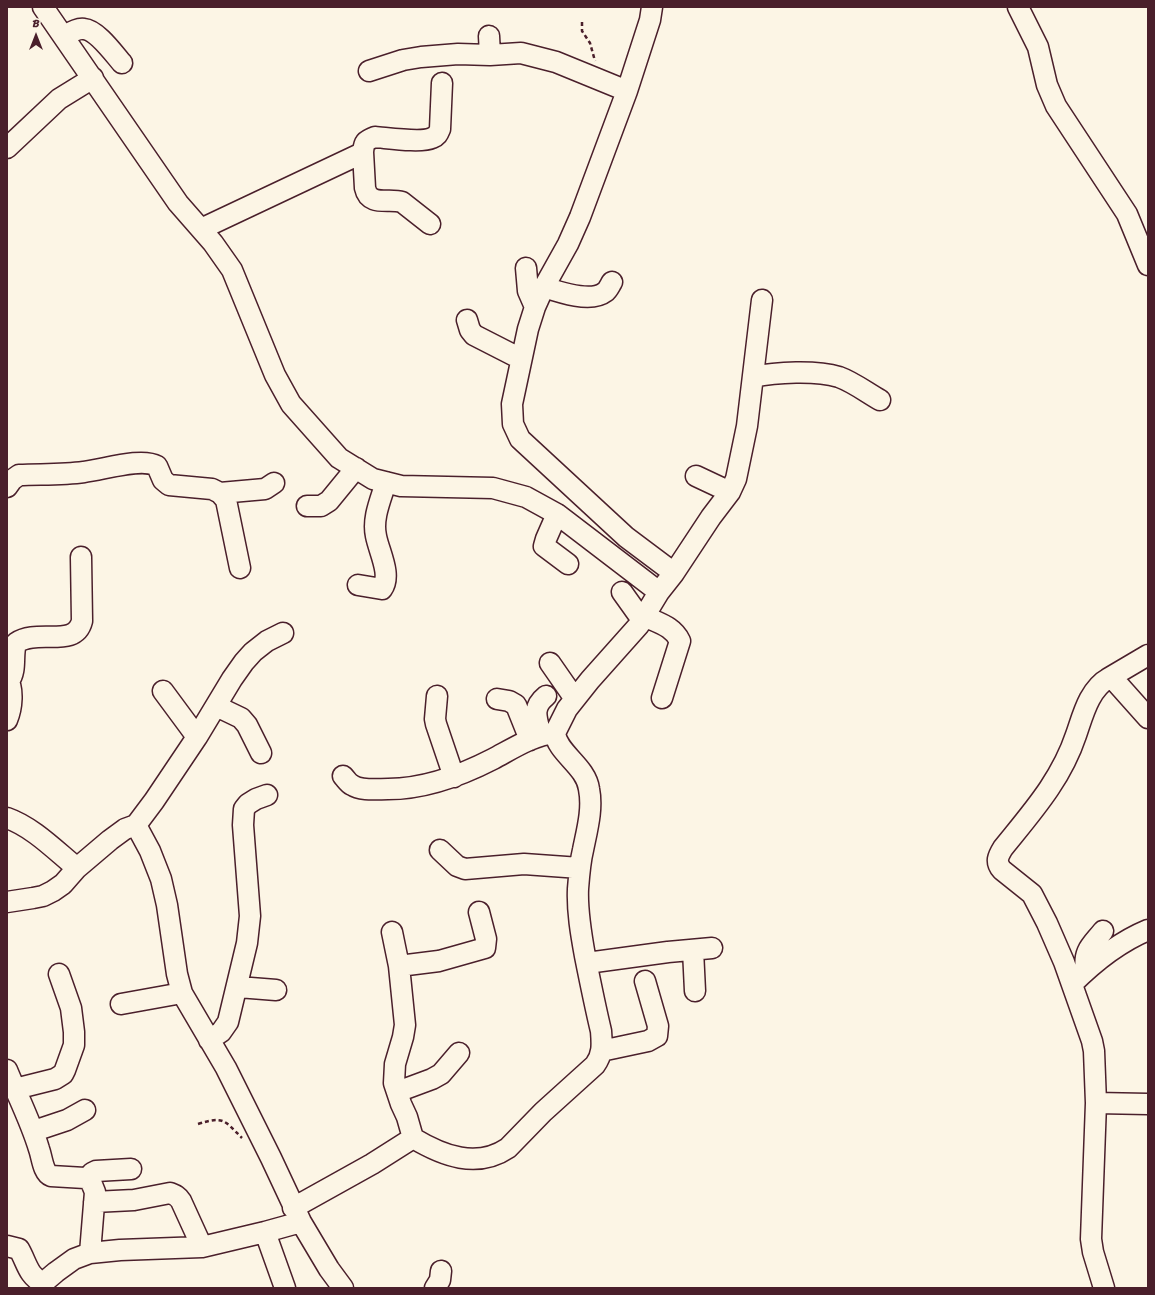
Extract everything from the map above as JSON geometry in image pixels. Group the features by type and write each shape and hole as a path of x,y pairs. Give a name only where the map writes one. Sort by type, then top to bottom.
{"street":[{"path":"43,7 178,203 214,243 232,270 275,374 291,404 339,458 373,479 401,486 493,488 526,498 557,514 667,582"},
{"path":"652,7 650,20 627,91 580,217 568,244 544,287 535,308 528,329 512,404 513,424 520,439 626,537 667,582"},
{"path":"1018,7 1038,47 1047,85 1056,106 1127,214 1148,265"},
{"path":"64,36 73,30 85,29 93,32 122,63"},
{"path":"369,71 404,60 458,54 489,46 534,55 556,62 627,91"},
{"path":"7,148 59,99 93,78"},
{"path":"201,229 358,155 364,143 375,137 420,140 433,138 437,135 440,129 442,83"},
{"path":"358,155 368,196 376,200 402,202 430,224"},
{"path":"526,268 528,291 535,308"},
{"path":"544,287 567,295 585,297 606,292 612,282"},
{"path":"653,621 667,582 711,517 730,492 736,479 747,426 762,300"},
{"path":"468,320 470,330 474,335 521,359"},
{"path":"753,377 781,372 838,377 852,383 880,400"},
{"path":"7,487 12,480 19,475 84,472 141,463 151,463 157,466 162,480 169,485 212,489 220,493 226,500 240,568"},
{"path":"307,506 321,506 329,501 356,468"},
{"path":"696,476 730,492"},
{"path":"358,585 382,589 386,584 386,572 374,526 386,482"},
{"path":"220,493 265,489 274,483"},
{"path":"557,514 544,546 568,564"},
{"path":"7,720 10,713 10,676 16,643 27,638 39,636 67,636 74,634 81,627 81,557"},
{"path":"622,592 653,621 676,633 680,641 662,698"},
{"path":"343,776 352,785 359,788 374,789 404,789 439,782 542,736 567,710 590,680 639,625 653,621"},
{"path":"7,902 43,896 63,884 77,868 125,829 136,825 197,737 244,662 267,641 283,633"},
{"path":"1104,1288 1093,1252 1091,1239 1096,1103 1094,1051 1072,984 1053,936 1032,894 1002,870 997,862 1003,848 1045,794 1065,764 1085,710 1101,684 1148,655"},
{"path":"550,663 575,700"},
{"path":"1109,678 1119,685 1148,718"},
{"path":"162,691 197,737"},
{"path":"436,696 436,724 454,776"},
{"path":"542,736 536,711 539,702 546,696"},
{"path":"392,932 399,966 405,1025 404,1037 399,1050 394,1076 394,1083 413,1138 431,1149 461,1158 476,1160 496,1155 508,1148 542,1112 594,1065 600,1058 602,1043 601,1031 580,928 578,904 580,868 591,799 589,788 584,773 558,742 542,736 516,705 509,701 497,699"},
{"path":"216,706 241,718 247,725 261,753"},
{"path":"209,1040 225,1028 232,1010 247,943 250,916 243,825 244,809 248,804 267,795"},
{"path":"7,818 21,825 47,843 77,868"},
{"path":"136,825 150,851 161,879 182,992 232,1082 271,1158 297,1215 329,1269 343,1288"},
{"path":"440,850 457,866 465,869 524,864 580,868"},
{"path":"399,966 439,961 484,948 486,945 486,940 479,912"},
{"path":"1072,984 1086,970 1120,944 1148,930"},
{"path":"1086,970 1086,953 1103,931"},
{"path":"587,962 702,949 695,990"},
{"path":"14,1089 55,1079 63,1074 65,1070 74,1045 74,1032 71,1008 59,974"},
{"path":"601,1051 648,1041 657,1036 658,1026 645,981"},
{"path":"238,986 276,990"},
{"path":"121,1004 182,992"},
{"path":"397,1092 432,1079 441,1074 459,1053"},
{"path":"7,1070 14,1089 34,1131 47,1174 88,1179 91,1182 94,1192 94,1202 90,1253"},
{"path":"1096,1103 1148,1104"},
{"path":"34,1131 67,1120 85,1110"},
{"path":"7,1246 19,1249 31,1274 42,1285 74,1259 90,1253 120,1250 202,1247 265,1232 297,1215 413,1138"},
{"path":"88,1179 92,1173 96,1171 131,1169"},
{"path":"94,1202 134,1200 165,1194 174,1194 181,1200 202,1247"},
{"path":"265,1232 285,1288"}],"path":[{"path":"582,22 582,31 590,43 601,80"},
{"path":"198,1124 215,1119 220,1120 226,1122 243,1139"}]}
